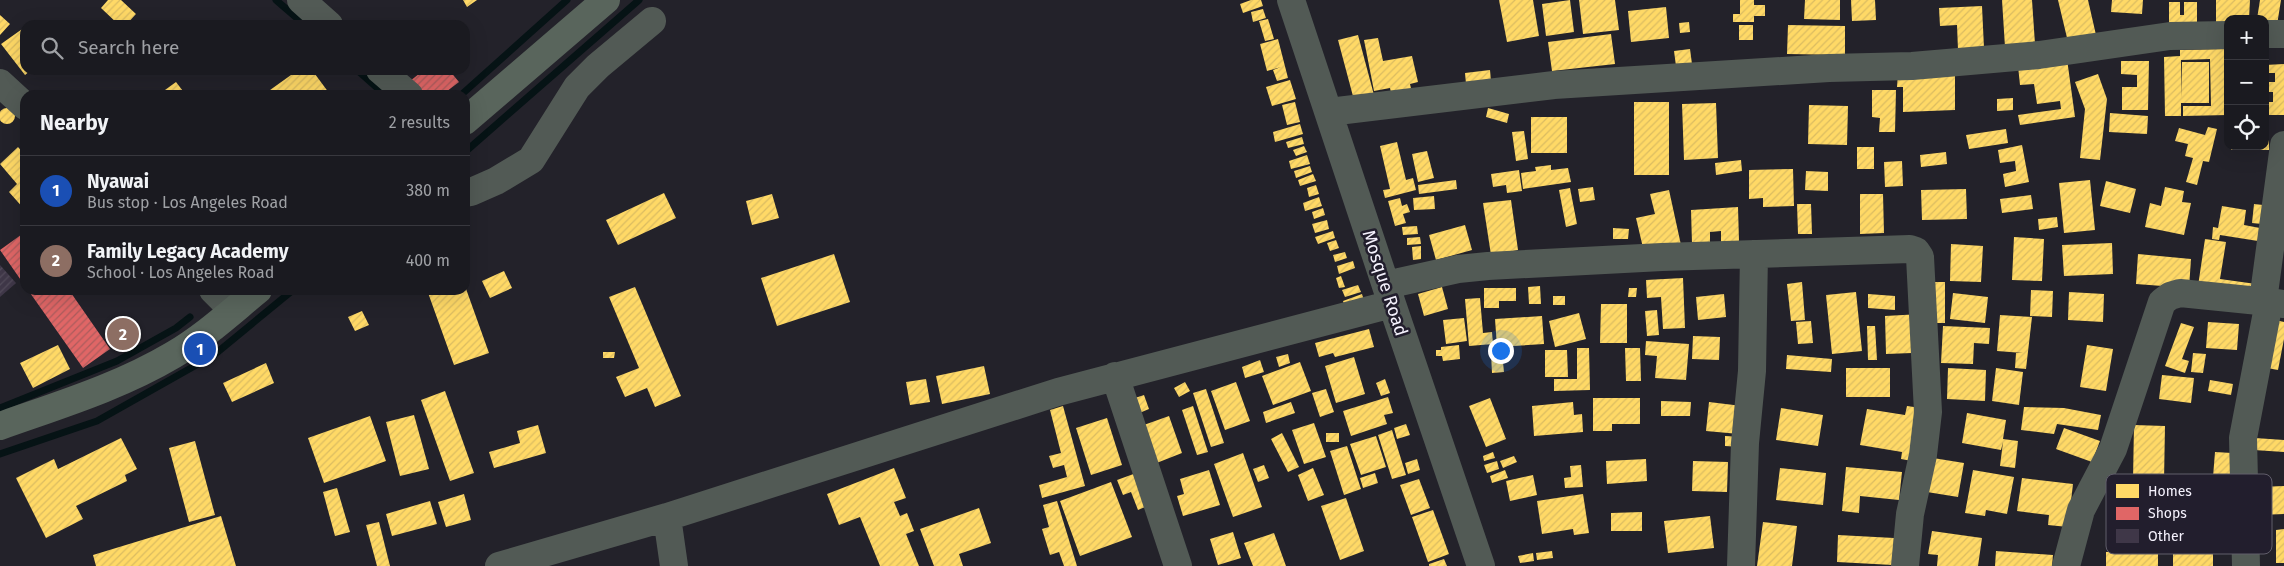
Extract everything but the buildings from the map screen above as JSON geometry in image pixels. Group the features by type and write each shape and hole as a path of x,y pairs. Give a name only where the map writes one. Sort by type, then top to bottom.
{"main road":[{"path":"470,117 606,0"},
{"path":"0,426 128,378 174,354 252,295"}],"street":[{"path":"301,0 323,20"},
{"name":"Mosque Road","path":"1291,0 1481,566"},
{"path":"470,192 496,181 531,160 577,87 598,66 652,21"},
{"path":"2269,34 2284,34"},
{"path":"1329,112 1554,85 1781,70 1912,66 2039,55 2170,36 2224,35"},
{"path":"386,75 403,90"},
{"path":"0,83 20,101"},
{"path":"2244,474 2243,438 2272,302 2284,145"},
{"path":"499,566 667,518 1058,392 1389,294 1458,269 1754,254 1910,249 1916,251 1920,257 1928,412 1922,455 1910,514 1905,566"},
{"path":"1741,566 1745,442 1752,371 1754,254"},
{"path":"2066,566 2081,510 2113,449 2162,302 2170,296 2180,293 2272,302"},
{"path":"219,295 233,310"},
{"path":"1115,376 1178,566"},
{"path":"667,518 674,566"}],"waterway":[{"path":"276,0 299,20"},
{"path":"467,90 567,0"},
{"path":"470,148 639,0"},
{"path":"363,75 379,90"},
{"path":"0,454 97,421 214,355 287,295"},
{"path":"0,408 117,361 176,328 190,317"}],"place":[{"name":"Family Legacy Academy","path":"123,334"},
{"name":"Nyawai","path":"200,349"}]}
